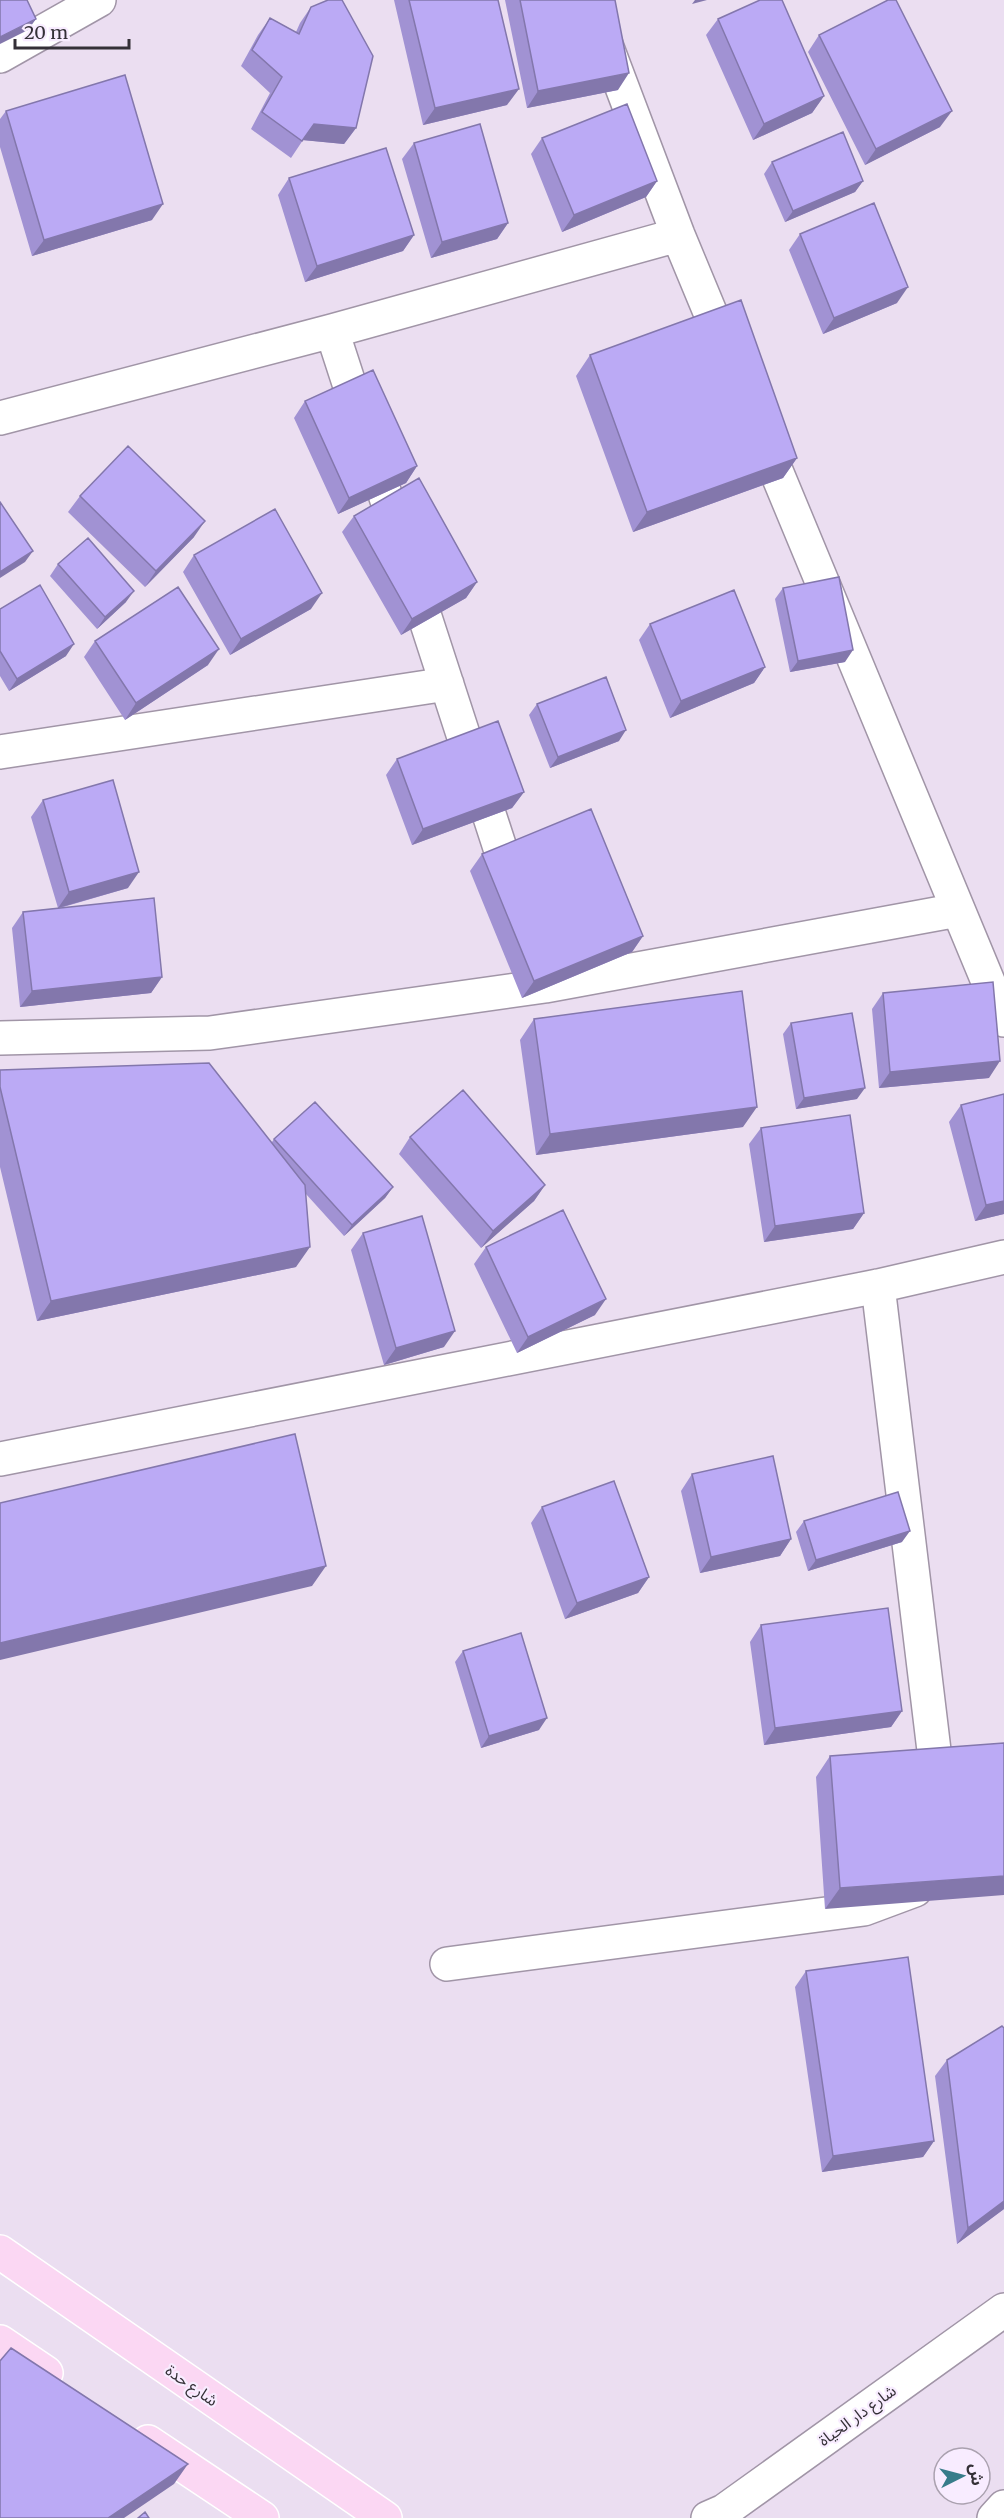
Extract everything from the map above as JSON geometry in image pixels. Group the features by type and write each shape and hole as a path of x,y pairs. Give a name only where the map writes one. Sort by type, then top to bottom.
{"main road":[{"name":"شارع حدة","path":"0,2252 385,2518"},
{"path":"0,2342 68,2388"},
{"path":"126,2427 262,2518"}],"street":[{"path":"0,56 97,0"},
{"path":"589,0 678,235 738,379"},
{"path":"0,418 332,331 678,235"},
{"path":"332,331 523,919"},
{"path":"751,412 1004,1020"},
{"path":"0,752 447,684"},
{"path":"0,1038 210,1033 545,986 958,910"},
{"path":"534,952 545,986"},
{"path":"0,1459 878,1286 1004,1257"},
{"path":"878,1286 942,1818"},
{"path":"447,1964 864,1909 939,1881"},
{"name":"شارع دار الحياة","path":"708,2518 724,2511 1004,2310"},
{"path":"994,2518 1004,2507"}],"building":[{"path":"0,0 27,0 36,19 0,37"},
{"path":"328,0 342,0 373,56 356,128 314,124 302,141 262,112 282,77 252,50 270,18 299,34 311,7"},
{"path":"409,0 498,0 519,89 435,108"},
{"path":"520,0 615,0 629,73 538,91"},
{"path":"760,0 782,0 824,96 764,124 718,19"},
{"path":"888,0 896,0 952,111 876,149 819,35"},
{"path":"125,75 163,204 44,240 6,111"},
{"path":"627,104 657,181 574,215 542,138"},
{"path":"480,124 508,223 442,242 414,143"},
{"path":"843,132 863,181 793,211 772,162"},
{"path":"386,148 414,235 317,266 289,178"},
{"path":"874,203 908,287 834,318 800,234"},
{"path":"741,300 797,458 647,512 590,355"},
{"path":"373,370 417,466 349,498 305,401"},
{"path":"128,446 205,521 156,571 80,496"},
{"path":"419,478 477,582 412,619 354,516"},
{"path":"0,502 33,551 0,572"},
{"path":"275,509 322,593 241,639 194,555"},
{"path":"88,538 134,591 105,617 58,564"},
{"path":"839,577 853,650 798,661 783,588"},
{"path":"40,585 74,644 17,679 0,651 0,609"},
{"path":"178,587 219,649 136,703 95,641"},
{"path":"734,590 765,667 681,701 650,624"},
{"path":"606,677 626,730 558,757 537,704"},
{"path":"498,721 524,792 423,829 397,759"},
{"path":"113,780 139,872 69,892 43,800"},
{"path":"591,809 643,936 534,981 482,854"},
{"path":"154,898 162,977 32,991 23,912"},
{"path":"993,982 1000,1061 890,1072 883,993"},
{"path":"742,991 757,1107 550,1134 534,1019"},
{"path":"852,1013 865,1088 804,1098 791,1023"},
{"path":"209,1063 305,1185 310,1247 51,1301 0,1087 0,1070"},
{"path":"463,1090 545,1185 493,1231 410,1137"},
{"path":"1004,1094 1004,1201 986,1205 961,1105"},
{"path":"315,1102 393,1187 352,1225 274,1139"},
{"path":"850,1115 864,1213 775,1226 761,1128"},
{"path":"563,1210 606,1299 528,1337 486,1247"},
{"path":"422,1216 455,1331 396,1348 363,1233"},
{"path":"295,1434 326,1566 0,1643 0,1503"},
{"path":"773,1456 791,1539 711,1557 692,1474"},
{"path":"614,1481 649,1577 577,1603 542,1507"},
{"path":"898,1492 910,1531 816,1560 804,1521"},
{"path":"888,1608 902,1711 775,1728 761,1625"},
{"path":"521,1633 547,1718 489,1736 463,1651"},
{"path":"1004,1743 1004,1876 840,1888 830,1756"},
{"path":"908,1957 934,2141 833,2156 806,1971"},
{"path":"1002,2026 1004,2028 1004,2201 968,2228 947,2060"},
{"path":"11,2348 188,2464 108,2518 0,2518 0,2361"},
{"path":"145,2512 149,2518 138,2518"}]}
